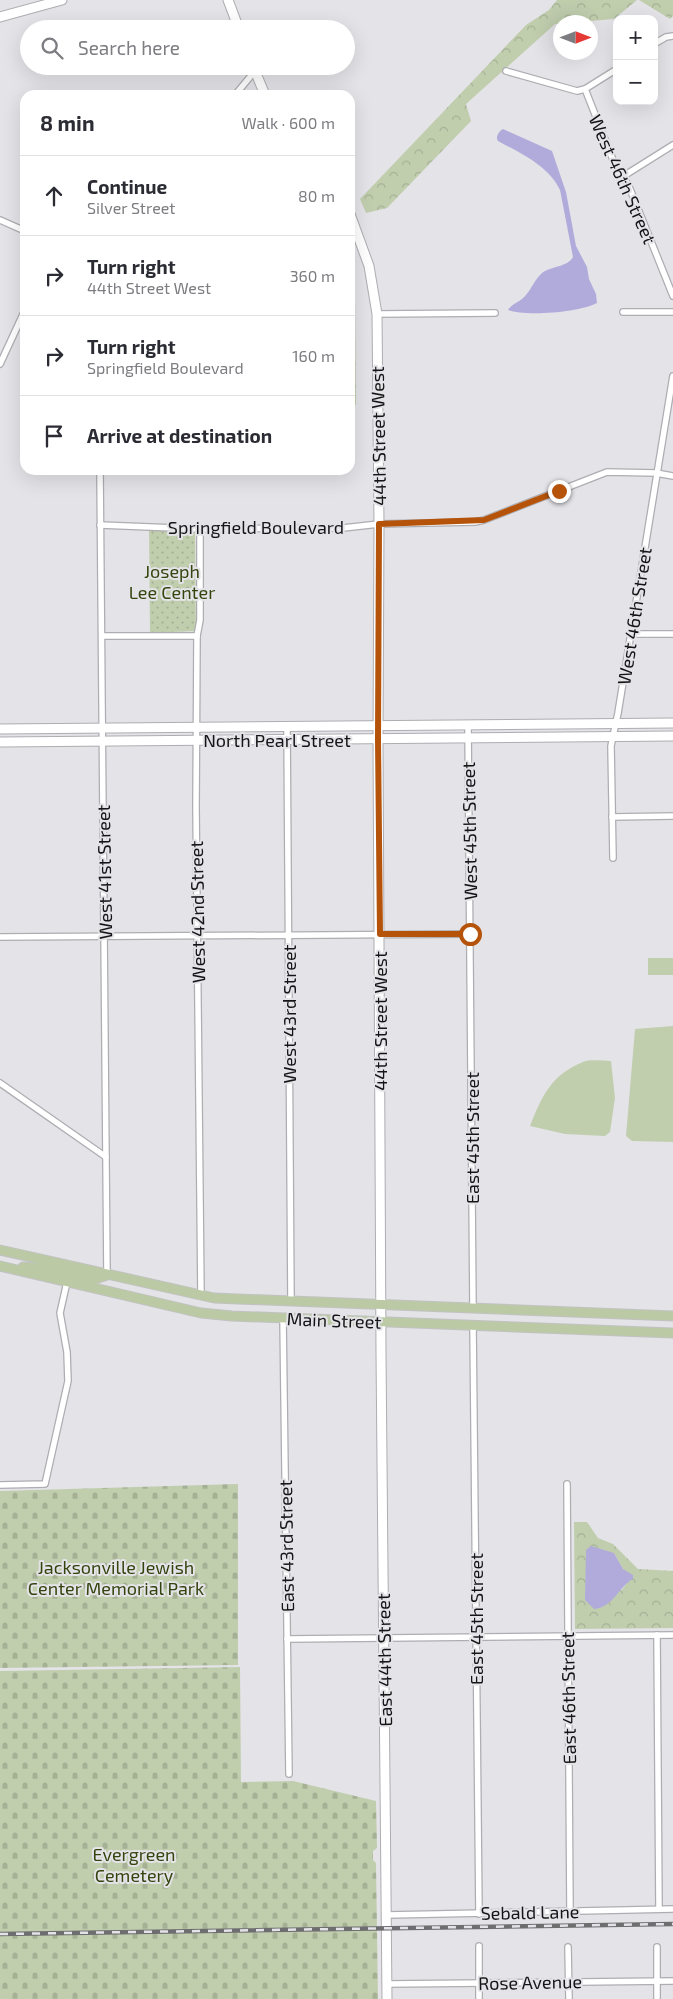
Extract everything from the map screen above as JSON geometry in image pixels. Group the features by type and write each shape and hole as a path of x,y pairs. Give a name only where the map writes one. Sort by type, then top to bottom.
{"main road":[{"name":"Main Street","path":"0,1250 201,1296 233,1300 673,1316"},
{"name":"Main Street","path":"0,1266 201,1313 232,1316 673,1332"},
{"path":"0,1266 40,1268 95,1279 107,1275"}],"street":[{"path":"0,18 62,0"},
{"path":"228,0 236,20"},
{"path":"658,42 666,37 673,36"},
{"path":"506,71 577,91 585,90 613,72"},
{"path":"238,90 249,75"},
{"path":"257,75 263,90"},
{"name":"West 46th Street","path":"585,90 617,170 628,184 673,296"},
{"path":"622,177 673,145"},
{"path":"0,220 20,229"},
{"name":"44th Street West","path":"355,228 369,266 377,314 382,1322"},
{"path":"623,312 673,312"},
{"path":"377,314 494,313"},
{"path":"0,364 20,321"},
{"name":"West 46th Street","path":"613,858 611,746 632,634 656,473 673,376"},
{"name":"Springfield Boulevard","path":"100,525 200,529 343,528 379,524 484,520 607,472 656,473 673,476"},
{"name":"West 41st Street","path":"100,475 107,1275"},
{"name":"West 42nd Street","path":"200,529 197,741 201,1296"},
{"path":"632,634 673,634"},
{"path":"102,636 197,636"},
{"name":"North Pearl Street","path":"0,728 673,723"},
{"name":"West 45th Street","path":"468,725 470,968"},
{"name":"West 43rd Street","path":"287,726 292,1302"},
{"name":"North Pearl Street","path":"0,742 673,736"},
{"path":"612,817 673,816"},
{"path":"0,938 470,934"},
{"name":"East 45th Street","path":"470,968 473,1309"},
{"path":"0,1083 106,1157"},
{"path":"0,1485 45,1484 68,1380 67,1352 60,1313 67,1282"},
{"name":"East 43rd Street","path":"283,1318 289,1774"},
{"name":"East 44th Street","path":"382,1322 387,1999"},
{"name":"East 45th Street","path":"473,1325 479,1914"},
{"name":"East 46th Street","path":"566,1484 570,1912"},
{"path":"657,1635 659,1909"},
{"path":"286,1639 673,1635"},
{"name":"Sebald Lane","path":"386,1915 673,1909"},
{"path":"479,1946 479,1999"},
{"path":"568,1946 569,1999"},
{"path":"657,1947 657,1999"},
{"name":"Rose Avenue","path":"387,1984 673,1981"}],"green space":[{"path":"557,0 637,0 619,15 613,15 613,19 598,20 598,15 553,15 553,26 466,104 471,121 387,208 366,213 360,199 526,25 549,10"},
{"path":"639,0 673,0 673,16 670,19"},
{"path":"355,300 356,405 355,405"},
{"name":"Joseph Lee Center","path":"149,530 195,532 196,631 150,633"},
{"path":"648,958 673,958 673,975 648,975"},
{"path":"673,1026 673,1142 632,1141 626,1136 635,1029"},
{"path":"586,1061 611,1061 615,1098 610,1132 605,1136 565,1134 530,1126 544,1096 555,1080 563,1073"},
{"name":"Jacksonville Jewish Center Memorial Park","path":"238,1484 238,1665 0,1668 0,1491"},
{"path":"574,1522 587,1522 598,1538 613,1544 638,1569 673,1571 673,1628 575,1629","holes":["614,1553 629,1580 621,1591"]},
{"name":"Evergreen Cemetery","path":"240,1667 241,1782 293,1781 376,1801 377,1848 373,1851 373,1860 376,1863 378,1999 0,1999 0,1671"}],"shaded area":[{"path":"503,129 552,151 566,192 576,246 587,267 597,303 566,311 528,313 508,310 524,297 542,273 567,263 573,257 560,190 555,181 541,167 498,141 498,134"},
{"path":"591,1546 614,1553 623,1569 633,1575 633,1579 611,1601 601,1608 594,1609 585,1600 586,1550"}],"railway":[{"path":"0,1934 673,1924"}],"route":[{"path":"470,934 380,934 378,739 379,524 475,522 559,491"}]}
